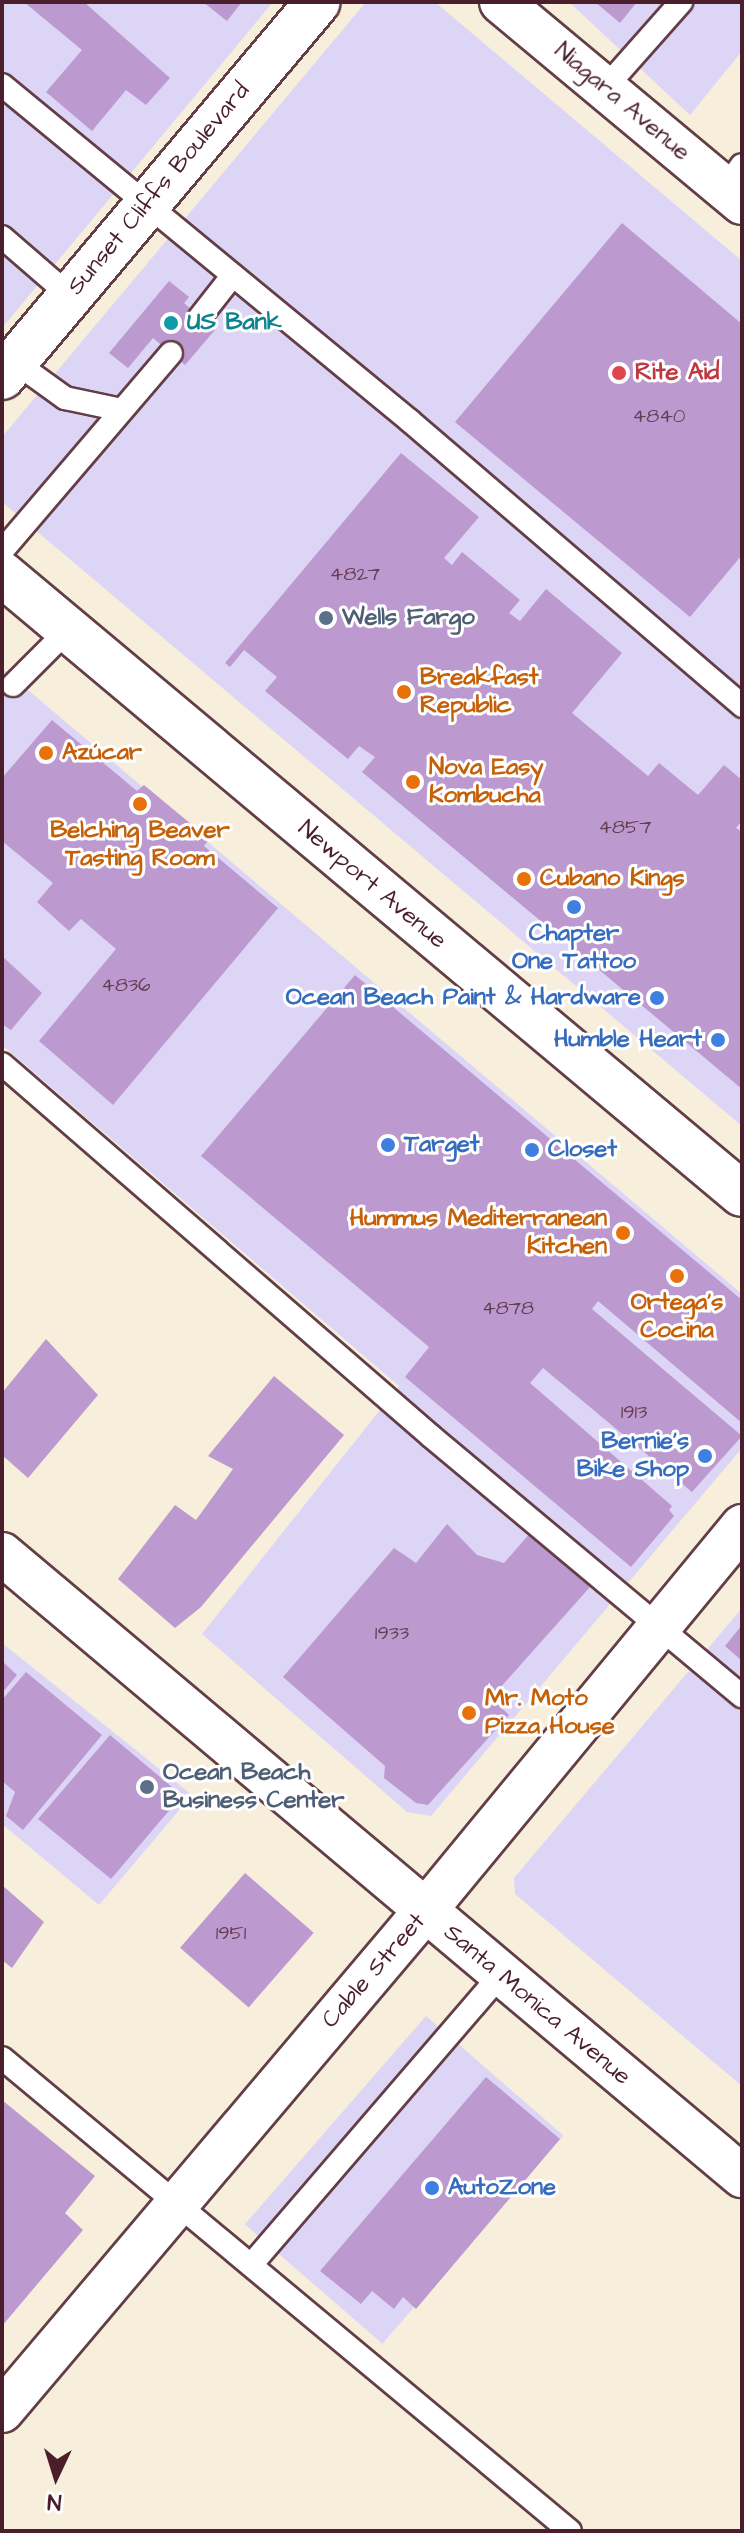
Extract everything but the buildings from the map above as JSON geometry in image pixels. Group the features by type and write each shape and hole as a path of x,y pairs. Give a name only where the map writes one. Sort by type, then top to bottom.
{"street":[{"name":"Sunset Cliffs Boulevard","path":"8,370 143,205 318,2"},
{"name":"Niagara Avenue","path":"501,2 605,88 736,186"},
{"name":"Newport Avenue","path":"2,574 742,1194"},
{"name":"Cable Street","path":"2,2411 425,1911 742,1526"},
{"name":"Santa Monica Avenue","path":"2,1554 742,2176"}],"lane":[{"path":"605,88 681,2"},
{"path":"2,85 143,205 233,275 742,706"},
{"path":"2,237 69,295"},
{"path":"200,317 233,275"},
{"path":"2,551 171,353"},
{"path":"8,370 65,398 122,410"},
{"path":"13,685 68,630"},
{"path":"2,1064 742,1696"},
{"path":"251,2265 500,1975"},
{"path":"2,2058 570,2531"}],"shaded area":[{"path":"2,2 273,2 2,328"},
{"path":"366,2 435,2 742,261 742,1126 2,502 2,437"},
{"path":"569,2 742,2 742,51 690,115"},
{"path":"2,668 742,1294 742,1448 431,1816 407,1812 202,1634 399,1386 2,1045"},
{"path":"742,1608 742,2086 515,1894 514,1878"},
{"path":"2,1643 192,1795 99,1905 2,1824"},
{"path":"426,2016 563,2135 382,2344 245,2224"}],"place":[{"name":"US Bank","path":"171,323"},
{"name":"Rite Aid","path":"619,373"},
{"name":"Wells Fargo","path":"326,618"},
{"name":"Breakfast Republic","path":"404,692"},
{"name":"Azúcar","path":"46,753"},
{"name":"Nova Easy Kombucha","path":"413,782"},
{"name":"Belching Beaver Tasting Room","path":"140,804"},
{"name":"Cubano Kings","path":"524,879"},
{"name":"Chapter One Tattoo","path":"574,907"},
{"name":"Ocean Beach Paint & Hardware","path":"657,998"},
{"name":"Humble Heart","path":"718,1040"},
{"name":"Target","path":"388,1145"},
{"name":"Closet","path":"532,1150"},
{"name":"Hummus Mediterranean Kitchen","path":"623,1233"},
{"name":"Ortega’s Cocina","path":"677,1276"},
{"name":"Bernie's Bike Shop","path":"705,1456"},
{"name":"Mr. Moto Pizza House","path":"469,1713"},
{"name":"Ocean Beach Business Center","path":"147,1787"},
{"name":"AutoZone","path":"432,2188"}]}
